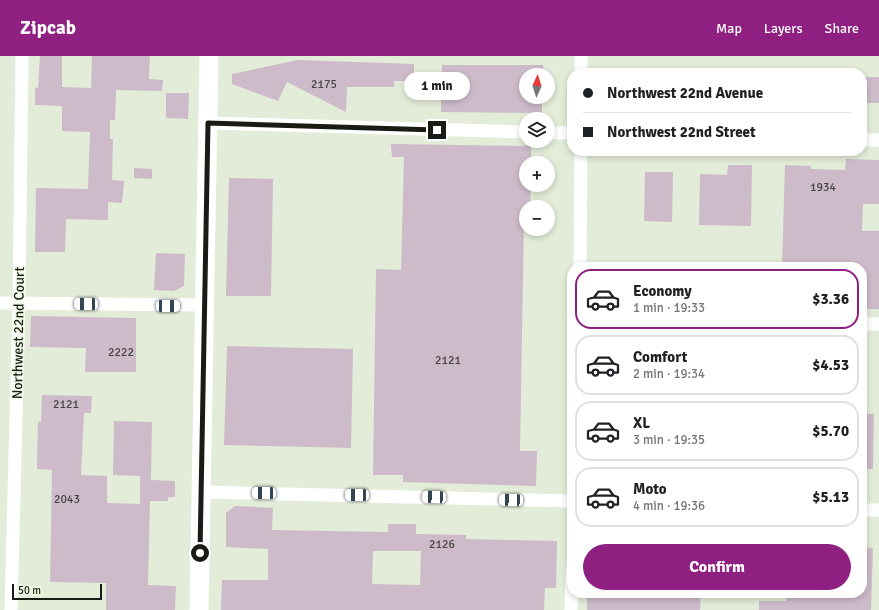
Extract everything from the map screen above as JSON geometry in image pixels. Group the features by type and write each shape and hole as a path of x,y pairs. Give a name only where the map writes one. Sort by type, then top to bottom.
{"main road":[{"path":"199,610 209,56"}],"street":[{"name":"Northwest 22nd Court","path":"10,610 19,303 22,56"},
{"path":"581,56 581,68"},
{"path":"208,123 519,132"},
{"path":"555,133 567,133"},
{"path":"867,140 879,140"},
{"path":"580,262 582,156"},
{"path":"0,303 205,306"},
{"path":"867,324 879,324"},
{"path":"202,492 567,501"},
{"path":"867,510 879,510"},
{"path":"571,598 571,610"}],"building":[{"path":"40,56 62,56 62,87 91,88 92,56 150,56 149,79 163,80 162,91 116,90 115,120 110,120 110,139 113,139 112,180 124,181 122,203 108,202 108,220 66,219 65,252 35,252 36,188 88,189 90,132 62,131 62,106 35,105 35,87 38,88"},
{"path":"298,60 414,64 414,81 394,81 394,87 347,87 346,112 287,82 278,101 232,84 232,74"},
{"path":"442,65 543,65 543,68 519,68 519,104 542,104 542,112 441,112"},
{"path":"867,77 879,77 879,103 867,103"},
{"path":"166,93 189,93 188,119 166,118"},
{"path":"391,144 519,146 519,148 531,148 531,156 519,156 519,192 531,192 530,200 519,200 519,236 524,236 520,451 537,451 536,486 403,482 403,475 373,475 376,269 401,270 404,157 392,157"},
{"path":"846,159 879,160 879,204 863,204 862,231 879,231 879,309 867,309 867,262 782,262 785,165 811,166 811,169 845,170"},
{"path":"728,165 752,165 751,226 699,225 700,174 727,175"},
{"path":"134,168 152,169 152,179 134,178"},
{"path":"645,172 673,172 672,222 644,221"},
{"path":"229,178 273,179 271,296 226,296"},
{"path":"156,253 185,254 184,286 174,291 154,290"},
{"path":"31,316 136,318 136,372 85,372 86,348 30,347"},
{"path":"227,346 353,349 351,448 224,445"},
{"path":"42,395 92,396 91,413 84,413 81,475 107,476 107,503 140,504 140,476 113,475 114,421 152,422 151,480 175,481 175,497 168,497 168,501 150,501 148,585 176,586 175,610 106,610 106,583 50,582 52,470 37,469 38,422 41,422"},
{"path":"867,414 874,414 873,469 867,469"},
{"path":"235,506 273,508 272,530 388,532 388,524 416,524 416,534 466,535 466,539 557,541 556,588 545,588 544,610 221,610 222,580 268,580 268,549 226,547 226,513","holes":["373,551 421,551 420,585 372,584"]},
{"path":"867,547 873,548 871,610 759,610 759,601 786,601 786,598 867,598"},
{"path":"587,598 701,598 700,610 587,610"}],"route":[{"path":"200,553 203,464 208,123 437,130"}]}
